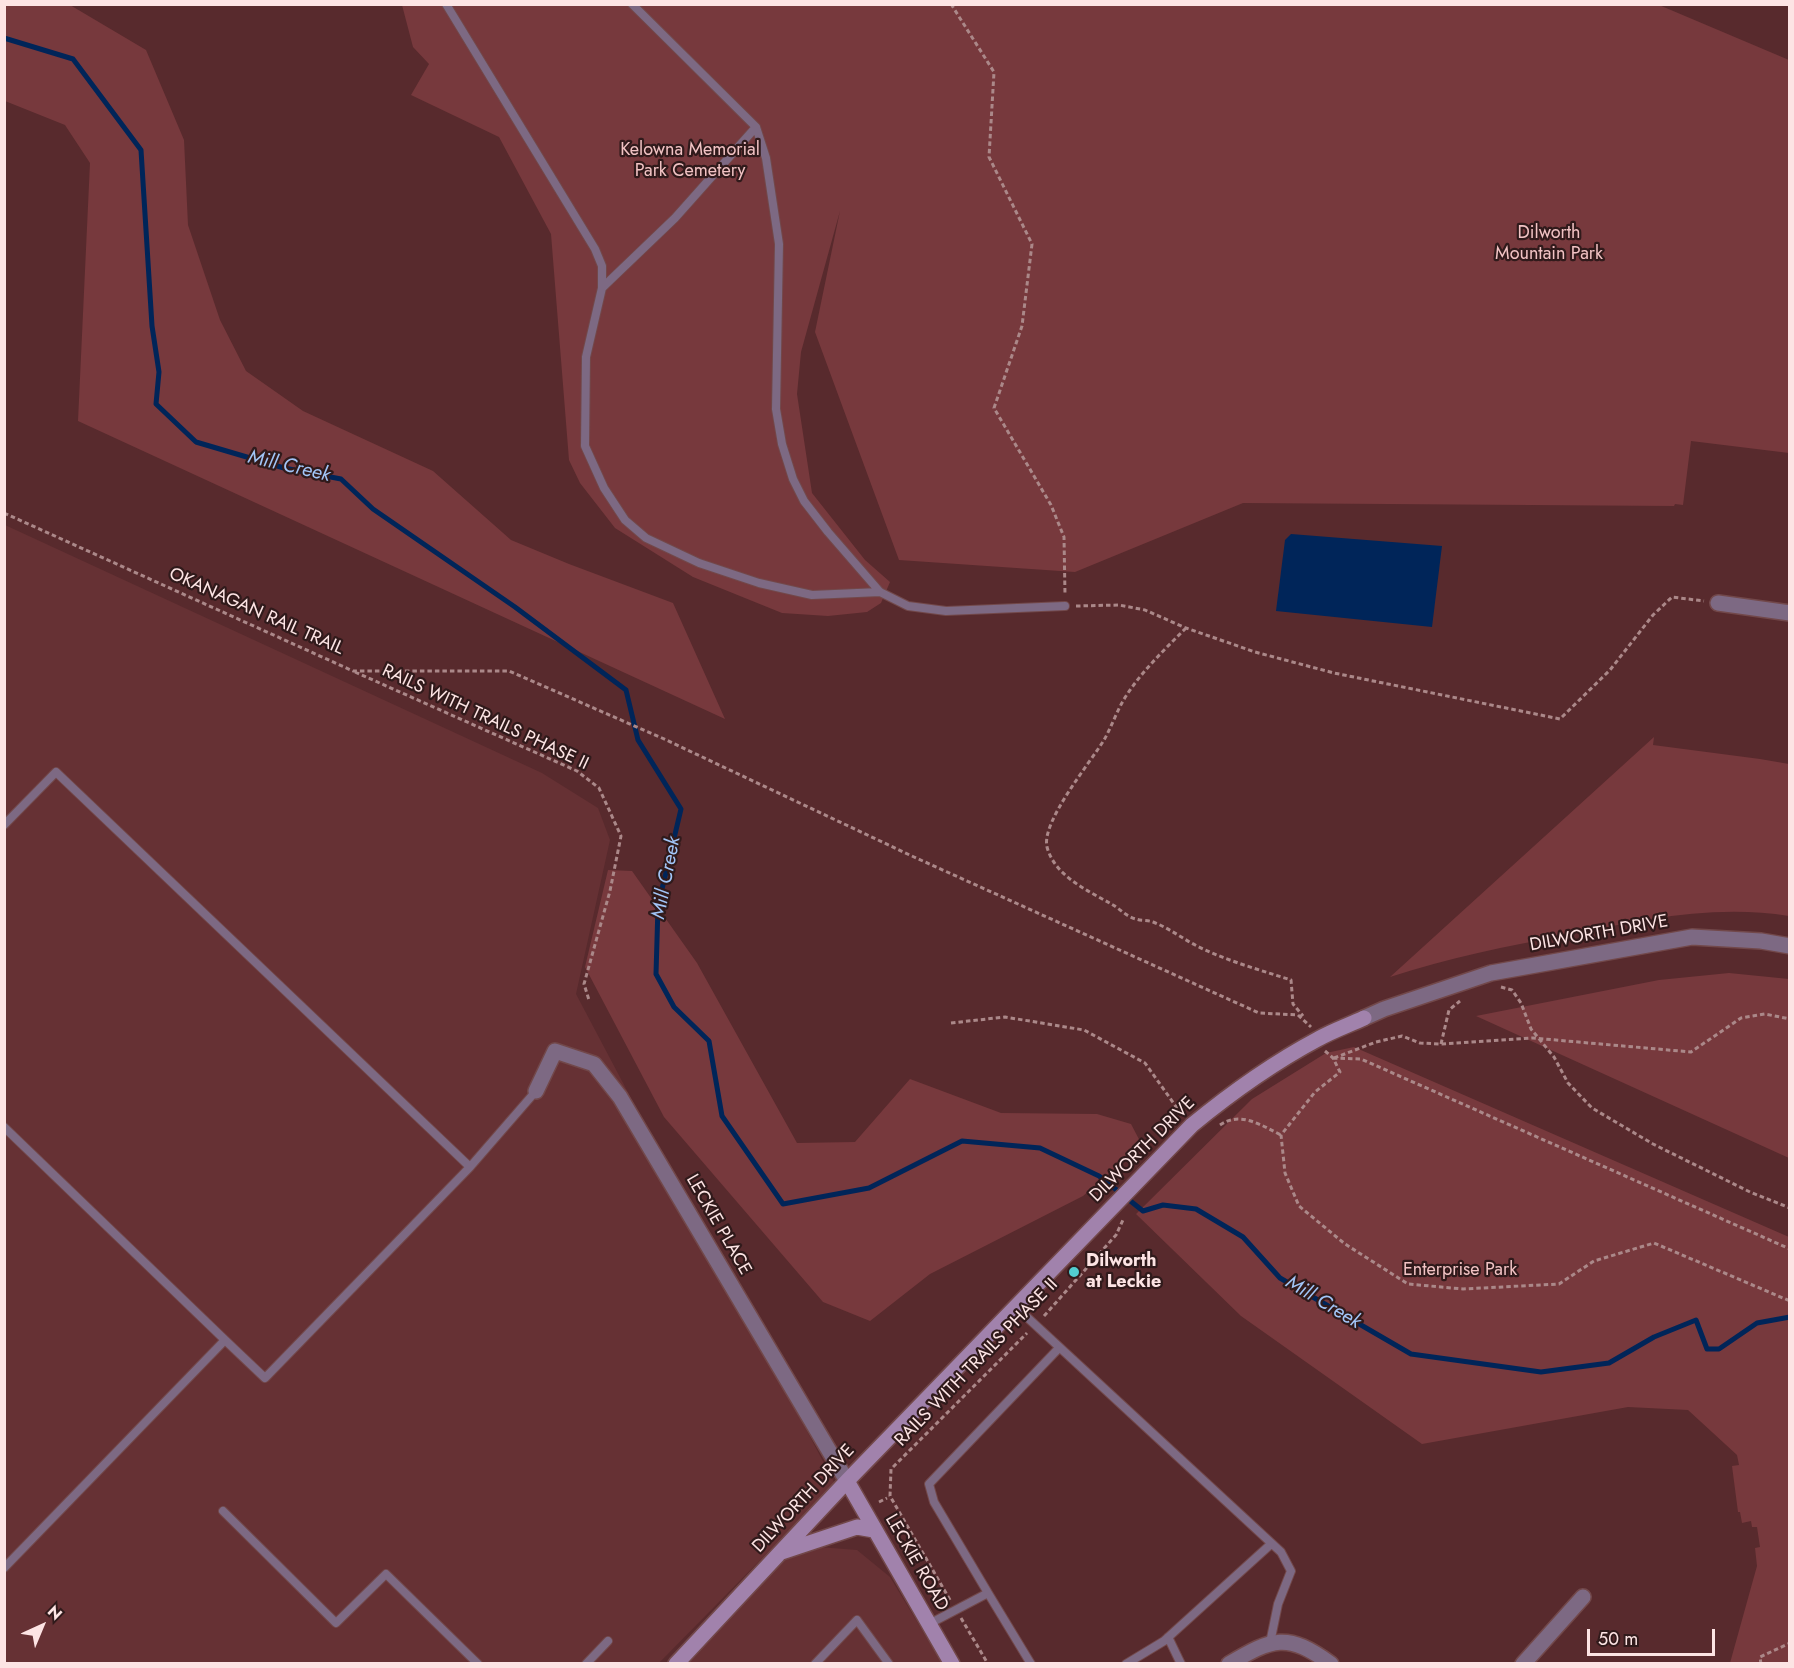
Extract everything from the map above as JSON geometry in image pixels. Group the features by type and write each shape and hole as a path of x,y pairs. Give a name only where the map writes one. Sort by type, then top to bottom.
{"main road":[{"name":"DILWORTH DRIVE","path":"676,1664 847,1481 1192,1125 1243,1085 1287,1057 1318,1038 1364,1018"},
{"name":"LECKIE ROAD","path":"847,1481 952,1664"},
{"path":"781,1553 856,1527 874,1530"}],"street":[{"path":"1718,603 1790,613"},
{"name":"DILWORTH DRIVE","path":"1364,1018 1384,1009 1491,973 1692,938 1761,941 1790,946"},
{"name":"LECKIE PLACE","path":"536,1091 555,1051 594,1064 620,1097 847,1481"},
{"path":"1523,1664 1583,1597"},
{"path":"1229,1664 1254,1649 1276,1641 1303,1645 1331,1664"}],"lane":[{"path":"446,4 596,249 602,267 602,288 586,357 585,446 604,488 625,520 646,537 689,558 759,583 812,595 880,592"},
{"path":"632,4 756,127 766,158 780,244 776,409 782,444 793,479 804,501 880,592 908,606 946,611 1065,606"},
{"path":"602,288 675,218 756,127"},
{"path":"4,825 56,772 470,1167"},
{"path":"4,1127 265,1378 470,1167 536,1091"},
{"path":"1016,1307 1281,1552 1291,1571 1278,1604 1270,1643"},
{"path":"4,1568 225,1340"},
{"path":"1031,1664 934,1502 929,1484 1059,1348"},
{"path":"224,1511 336,1623 386,1574 478,1664"},
{"path":"1126,1664 1168,1637 1271,1544"},
{"path":"929,1624 988,1593"},
{"path":"815,1664 857,1620 889,1664"},
{"path":"1168,1637 1181,1664"},
{"path":"586,1664 608,1641"}],"path":[{"path":"951,4 994,72 989,157 1032,244 1022,326 994,408 1052,505 1064,537 1065,606 1119,605 1145,610 1186,628 1255,652 1334,673 1560,719 1610,670 1653,615 1672,597 1718,603"},
{"name":"OKANAGAN RAIL TRAIL","path":"4,513 353,671 509,671 662,738 914,856 1260,1012 1298,1015 1308,1023 1293,1004 1291,980 1251,968 1199,947 1153,922 1134,919 1113,904 1076,884 1054,863 1047,845 1047,831 1056,813 1104,740 1126,696 1152,662 1186,628"},
{"name":"RAILS WITH TRAILS PHASE II","path":"353,671 577,771 599,788 621,836 610,891 584,984 589,1000"},
{"path":"1500,987 1512,990 1521,1003 1531,1029 1554,1057 1568,1083 1592,1107 1653,1144 1750,1192 1790,1208"},
{"path":"1441,1044 1449,1010 1463,998"},
{"path":"1333,1059 1377,1042 1402,1036 1420,1043 1539,1039 1691,1052 1741,1018 1765,1014 1790,1019"},
{"path":"951,1023 1005,1017 1084,1030 1145,1063 1176,1109 1192,1125"},
{"path":"1324,1050 1333,1059 1340,1072 1315,1092 1281,1135 1285,1173 1299,1206 1345,1244 1408,1284 1464,1289 1559,1284 1594,1261 1654,1243 1790,1302"},
{"path":"1333,1059 1361,1059 1790,1249"},
{"path":"1213,1130 1229,1119 1252,1121 1281,1135"},
{"name":"RAILS WITH TRAILS PHASE II","path":"955,1609 890,1496 891,1469 1035,1326 1116,1235 1124,1217"},
{"path":"879,1502 887,1498"},
{"path":"955,1609 988,1664"},
{"path":"1761,1664 1760,1657 1790,1643"}],"shaded area":[{"path":"5,525 542,773 598,808 610,840 576,994 835,1484 659,1663 5,1664"},
{"path":"819,1547 857,1550 890,1577 942,1663 688,1664 787,1557"}],"green space":[{"path":"4,5 70,5 146,50 184,140 188,225 220,320 246,371 303,411 433,471 511,540 673,603 725,719 78,421 90,163 65,125 5,101"},
{"path":"402,5 1659,5 1789,60 1789,453 1691,441 1683,505 1243,503 1075,572 899,560 815,332 840,211 801,352 797,394 812,493 865,560 890,582 881,603 867,612 828,616 782,613 693,577 615,528 580,483 569,460 551,234 499,137 411,95 429,64 413,47"},
{"path":"1654,737 1653,745 1789,764 1789,916 1733,912 1650,919 1478,953 1390,977"},
{"path":"608,870 632,871 697,963 797,1143 855,1142 910,1079 1001,1113 1097,1114 1131,1124 1142,1145 1083,1196 930,1274 870,1321 823,1302 664,1117 585,967"},
{"path":"1729,973 1789,979 1789,1158 1476,1016 1659,980"},
{"name":"Enterprise Park","path":"1354,1047 1789,1237 1789,1663 1730,1663 1757,1566 1755,1548 1760,1547 1757,1527 1752,1527 1751,1521 1742,1523 1740,1512 1738,1512 1732,1466 1739,1465 1737,1455 1688,1410 1628,1407 1422,1444 1241,1316 1136,1214 1252,1099 1326,1053"}],"water":[{"path":"1291,534 1442,546 1432,627 1276,611 1285,540"}],"waterway":[{"name":"Mill Creek","path":"4,38 73,59 141,150 152,326 159,372 156,404 196,442 284,468 341,479 373,509 515,607 626,690 638,740 681,809 658,906 656,974 674,1007 709,1041 722,1116 783,1204 869,1188 962,1141 1040,1148 1099,1176 1143,1211 1163,1205 1196,1209 1243,1237 1280,1278 1411,1354 1541,1372 1609,1363 1654,1337 1696,1320 1707,1349 1719,1349 1757,1323 1790,1317"}],"place":[{"name":"Dilworth at Leckie","path":"1074,1272"}],"park label":[{"name":"Kelowna Memorial Park Cemetery","path":"690,161"},
{"name":"Dilworth Mountain Park","path":"1549,244"}]}
